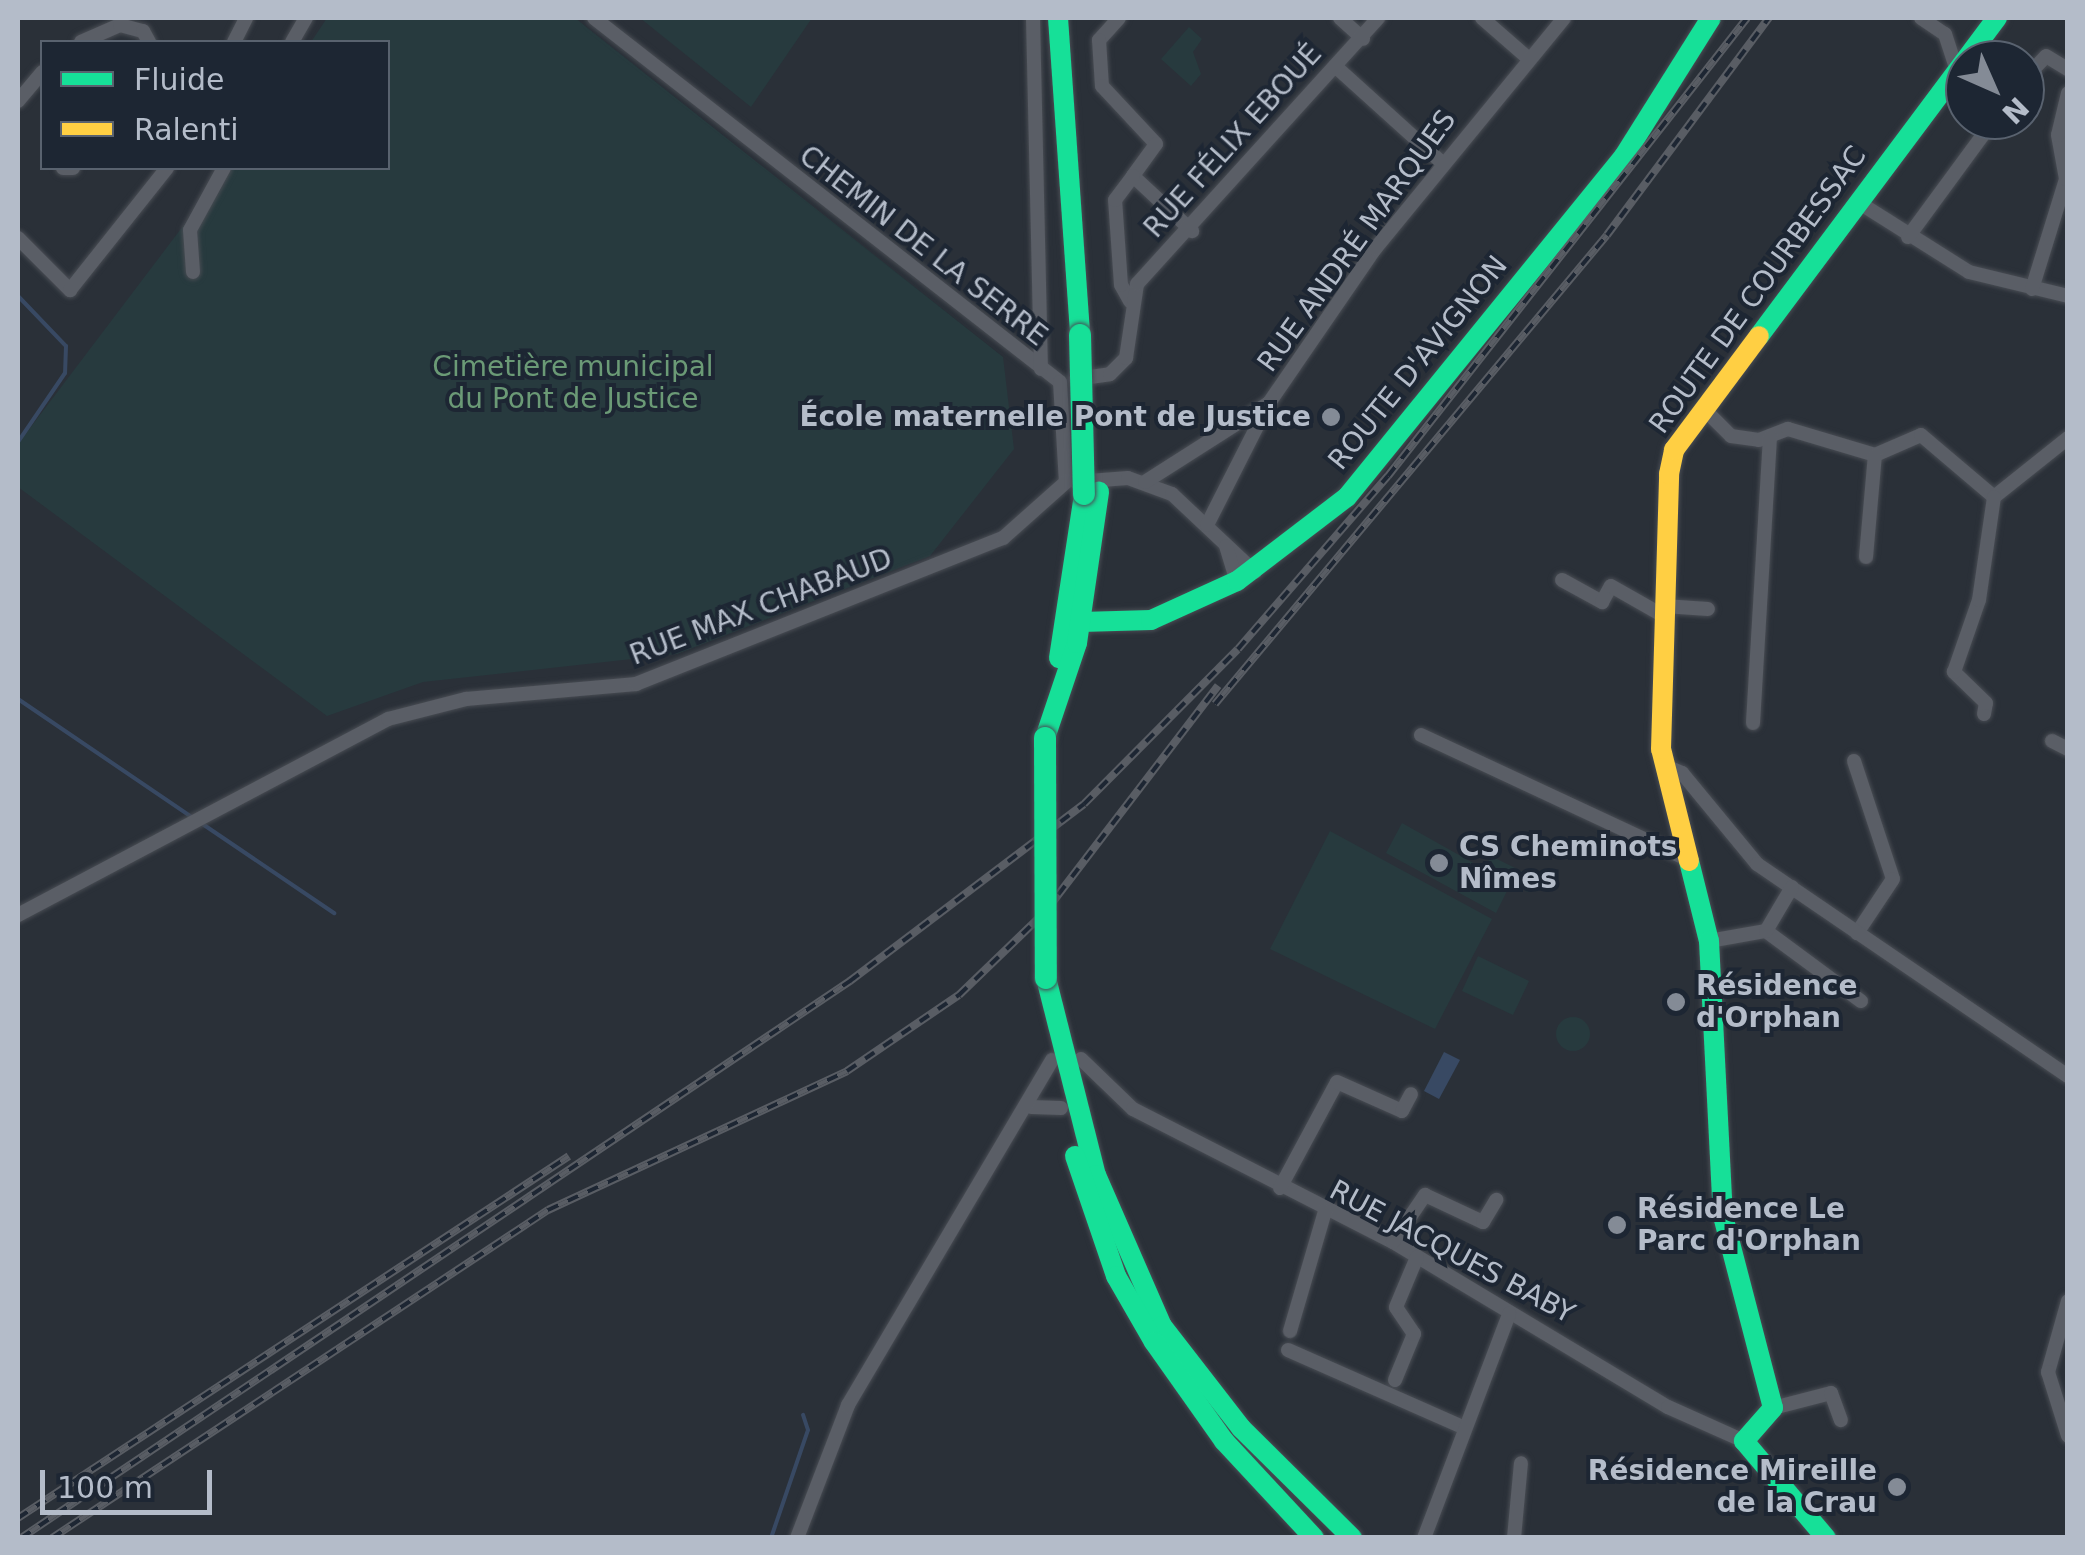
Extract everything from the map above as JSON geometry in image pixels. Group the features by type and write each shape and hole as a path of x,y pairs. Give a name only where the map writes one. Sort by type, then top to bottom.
{"main road":[{"path":"1058,18 1085,334"},
{"path":"1070,18 1085,334 1083,489 1072,626 1045,738 1046,978 1052,1060 1061,1108 1116,1276 1154,1342 1224,1441 1314,1538"},
{"name":"ROUTE D'AVIGNON","path":"1072,626 1151,620 1246,577 1347,497 1624,156 1711,18"},
{"name":"ROUTE DE COURBESSAC","path":"1977,40 1997,18"},
{"name":"ROUTE DE COURBESSAC","path":"1773,1408 1723,1216 1709,941 1663,765 1664,611 1674,450 1709,414 1945,78"},
{"path":"1046,978 1096,1175 1162,1326 1241,1428 1352,1538"},
{"path":"1773,1408 1744,1441 1826,1538"}],"street":[{"path":"293,40 306,18"},
{"name":"CHEMIN DE LA SERRE","path":"594,18 1041,369"},
{"name":"CHEMIN DE LA SERRE","path":"1032,18 1041,369"},
{"path":"1041,369 1060,382 1110,374 1126,358 1130,301 1120,285 1114,200 1156,144 1105,92 1097,18"},
{"path":"1099,40 1119,18"},
{"path":"1340,18 1362,38"},
{"name":"RUE FÉLIX EBOUÉ","path":"1130,301 1378,18"},
{"path":"1482,18 1529,59"},
{"name":"RUE ANDRÉ MARQUES","path":"1268,403 1440,160 1564,18"},
{"path":"1921,18 1945,34 1947,40"},
{"path":"87,40 133,25 147,40"},
{"path":"2045,57 2068,69"},
{"path":"1335,66 1440,160"},
{"path":"18,101 40,74"},
{"path":"2032,289 2066,180 2058,135 2068,93"},
{"path":"1908,237 1979,140"},
{"path":"18,238 70,290 165,170"},
{"path":"194,272 190,230 223,170"},
{"path":"1132,176 1190,230"},
{"path":"1858,202 1969,272 2068,296"},
{"path":"1060,382 1083,489 1145,482 1268,403"},
{"path":"1206,525 1268,403"},
{"path":"1709,414 1730,436 1770,437 1788,429 1875,455 1922,435 1994,497"},
{"path":"1238,422 1252,434"},
{"path":"1753,723 1770,437"},
{"path":"1984,714 1986,702 1954,672 1979,600 1994,497 2068,438"},
{"path":"1866,556 1875,455"},
{"path":"1145,482 1206,525 1226,546 1246,577"},
{"name":"RUE MAX CHABAUD","path":"18,914 200,812 426,707 636,684 1003,538 1083,489"},
{"path":"1562,580 1602,602 1612,586 1664,611 1708,608"},
{"path":"1421,735 1688,859"},
{"path":"2052,741 2068,749"},
{"path":"1854,761 1893,878 1857,933"},
{"path":"1663,765 1682,773 1744,851 2068,1076"},
{"path":"1766,931 1792,887"},
{"path":"1709,941 1766,931 1860,1002"},
{"name":"RUE JACQUES BABY","path":"1081,1059 1133,1109 1325,1212 1394,1242 1508,1314 1744,1441"},
{"path":"797,1538 848,1405 1030,1107 1052,1060"},
{"path":"1280,1188 1337,1082 1402,1111 1411,1094"},
{"path":"1030,1107 1061,1108"},
{"path":"1394,1242 1425,1195 1483,1222 1496,1200"},
{"path":"1290,1331 1325,1212"},
{"path":"1394,1380 1414,1334 1396,1307 1417,1258"},
{"path":"2068,1301 2048,1372 2068,1436"},
{"path":"1424,1538 1508,1314"},
{"path":"1288,1350 1465,1428"},
{"path":"1773,1408 1831,1394 1842,1420"},
{"path":"1514,1538 1521,1463"}],"green space":[{"name":"Cimetière municipal du Pont de Justice","path":"327,18 575,18 1003,357 1014,449 930,556 677,654 423,682 327,716 18,487 18,444 225,170 390,170 390,40 312,40"},
{"path":"640,18 812,18 751,107"},
{"path":"1189,27 1202,39 1193,52 1201,74 1191,86 1161,59"},
{"name":"CS Cheminots Nîmes","path":"1402,823 1484,869 1491,856 1535,878 1528,892 1511,883 1496,913 1386,853"},
{"path":"1330,831 1492,919 1435,1029 1270,949"},
{"path":"1478,956 1529,981 1513,1015 1462,991"},
{"path":"1573,1017 1585,1022 1590,1034 1585,1046 1573,1051 1561,1046 1556,1034 1561,1022"}],"water":[{"path":"1444,1052 1460,1060 1439,1099 1424,1091"}],"waterway":[{"path":"18,296 66,346 65,373 18,442"},
{"path":"18,699 193,818"},
{"path":"201,823 334,913"},
{"path":"771,1538 808,1430 803,1415"}],"railway":[{"path":"21,1538 850,981 1084,804 1238,649 1388,476 1747,18"},
{"path":"1215,704 1607,235 1769,18"},
{"path":"52,1538 548,1210 847,1071 959,995 1045,912 1218,686"},
{"path":"18,1518 569,1156"}],"traffic: fast":[{"path":"1058,18 1080,335"},
{"path":"1081,622 1151,620 1237,581 1347,497 1624,156 1711,18"},
{"path":"1759,336 1997,18"},
{"path":"1080,335 1084,494"},
{"path":"1045,738 1077,643 1099,492"},
{"path":"1059,658 1084,494"},
{"path":"1045,738 1046,978"},
{"path":"1689,861 1709,941 1723,1216 1773,1408 1744,1441 1826,1538"},
{"path":"1046,978 1096,1175 1162,1326 1241,1428 1352,1538"},
{"path":"1075,1156 1116,1276 1154,1342 1224,1441 1314,1538"}],"traffic: slow":[{"path":"1689,861 1661,749 1669,474 1674,450 1759,336"}],"place":[{"name":"École maternelle Pont de Justice","path":"1331,417"},
{"name":"CS Cheminots Nîmes","path":"1439,863"},
{"name":"Résidence d'Orphan","path":"1676,1002"},
{"name":"Résidence Le Parc d'Orphan","path":"1617,1225"},
{"name":"Résidence Mireille de la Crau","path":"1897,1487"}]}
